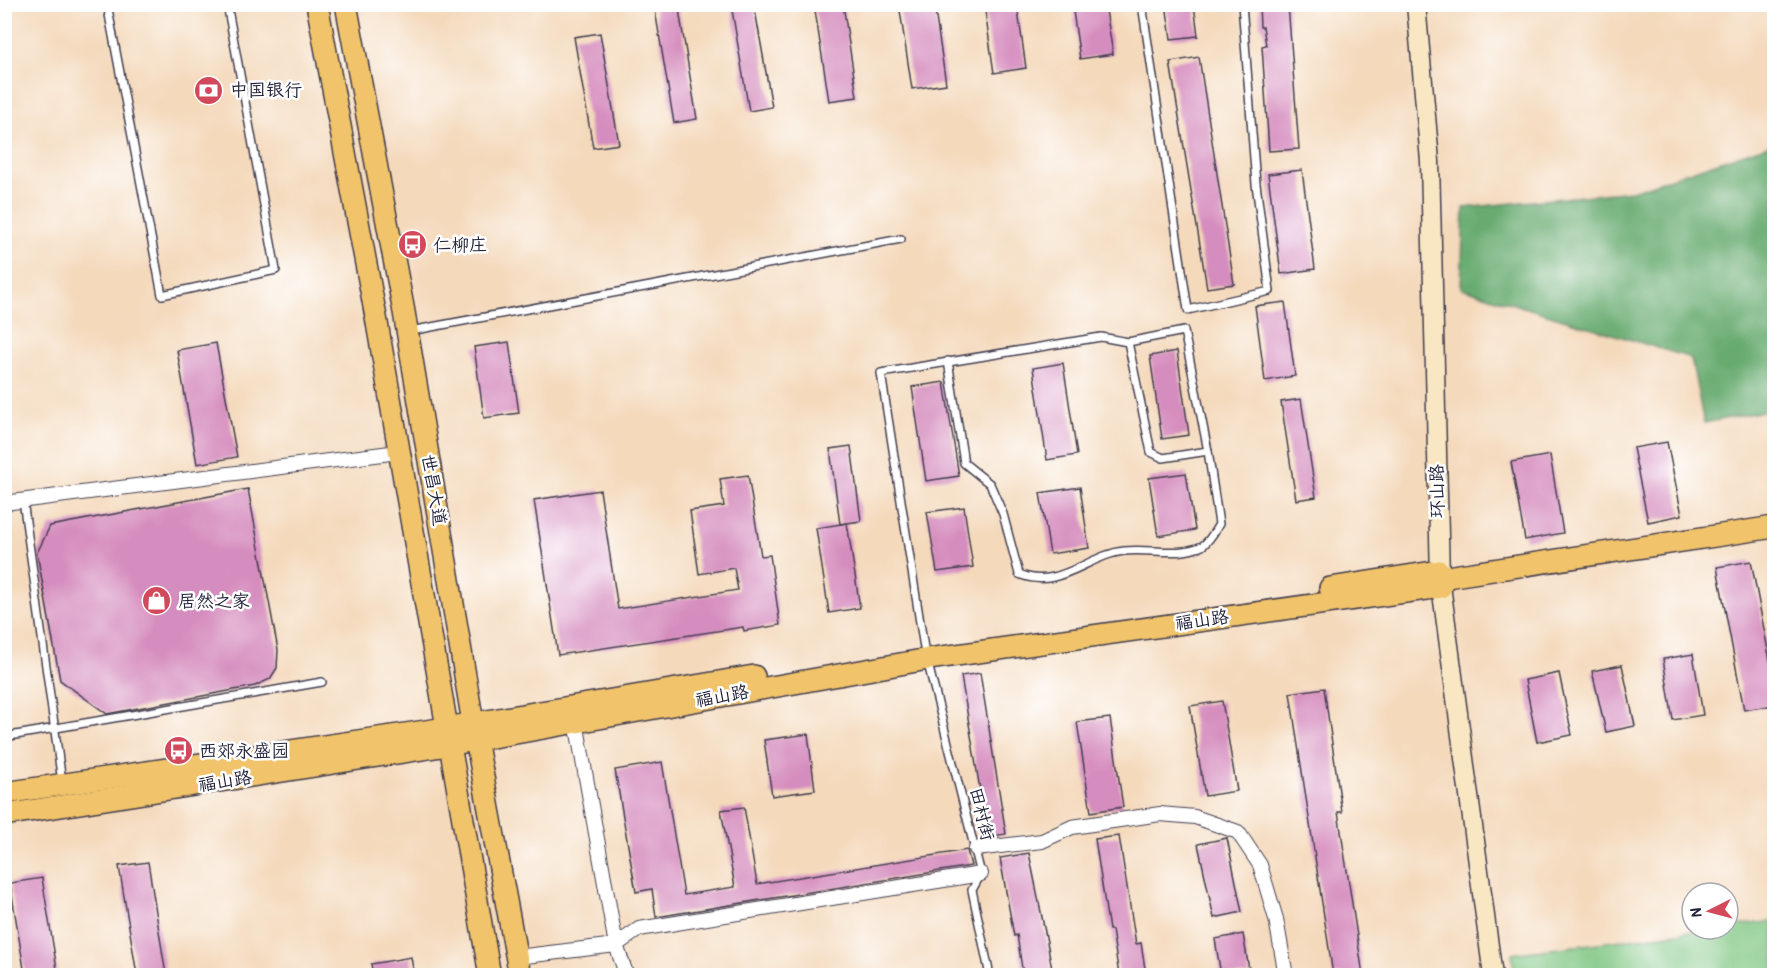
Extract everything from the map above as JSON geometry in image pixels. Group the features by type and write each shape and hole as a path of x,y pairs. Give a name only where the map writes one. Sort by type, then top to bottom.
{"main road":[{"name":"世昌大道","path":"318,4 490,975"},
{"name":"世昌大道","path":"346,4 408,332 475,732 519,966"},
{"name":"环山路","path":"1416,4 1430,161 1440,579 1493,975"},
{"path":"4,793 447,737 926,653 1209,607 1440,579 1774,527"},
{"name":"福山路","path":"4,815 447,737"}],"street":[{"path":"4,503 398,452"},
{"path":"575,714 616,945 627,975"},
{"path":"976,849 1041,841 1072,827 1160,814 1195,817 1238,832 1260,866 1276,919 1286,975"},
{"path":"519,966 616,945 639,929 981,874"}],"lane":[{"path":"107,4 162,295 276,270 227,4"},
{"path":"1142,4 1188,310 1270,291 1256,184 1242,4"},
{"path":"408,332 901,238"},
{"path":"1184,332 1208,451 1219,524 1205,545 1182,552 1121,551 1062,576 1032,580 1019,574 1003,514 990,484 964,463 948,362 1101,337 1128,342 1184,332"},
{"path":"1128,342 1151,453 1163,458 1208,451"},
{"name":"田村街","path":"948,362 881,372 926,653 981,874 972,890 990,975"},
{"path":"23,500 65,806"},
{"path":"4,737 322,682"}],"green space":[{"path":"1774,143 1774,409 1704,423 1691,358 1461,288 1464,208 1632,191"},
{"path":"1774,921 1774,975 1515,975 1512,954 1680,933 1680,941 1740,941 1740,925"}],"building":[{"path":"654,4 678,4 697,119 674,123"},
{"path":"731,4 754,4 772,107 749,111"},
{"path":"814,4 843,4 857,97 829,101"},
{"path":"899,4 934,4 946,84 912,89"},
{"path":"984,4 1017,4 1026,68 994,73"},
{"path":"1072,4 1105,4 1113,54 1080,59"},
{"path":"1166,4 1194,4 1198,36 1171,39"},
{"path":"1259,4 1288,4 1299,149 1269,151 1262,46 1266,45 1263,27 1260,27"},
{"path":"600,33 619,144 593,148 574,37"},
{"path":"1199,57 1234,284 1207,288 1170,62"},
{"path":"1302,170 1315,269 1281,274 1268,174"},
{"path":"1285,302 1295,376 1265,381 1255,306"},
{"path":"509,342 519,413 484,418 474,347"},
{"path":"216,343 237,457 197,464 177,350"},
{"path":"1177,351 1189,435 1162,439 1150,356"},
{"path":"1063,363 1077,455 1047,460 1033,368"},
{"path":"944,382 959,476 926,481 912,387"},
{"path":"1301,399 1316,497 1296,500 1281,402"},
{"path":"1667,442 1682,515 1648,522 1633,448"},
{"path":"851,446 861,521 840,524 830,449"},
{"path":"1550,455 1563,533 1525,540 1511,462"},
{"path":"1186,473 1195,530 1158,536 1149,478"},
{"path":"748,475 761,556 770,555 780,625 744,631 743,627 558,655 534,500 600,490 618,609 738,590 734,568 699,574 690,511 724,506 720,479"},
{"path":"1080,487 1089,548 1050,554 1040,493"},
{"name":"居然之家","path":"248,489 278,650 277,668 270,679 255,686 107,714 60,680 37,553 50,526"},
{"path":"964,507 973,567 937,572 927,512"},
{"path":"847,523 860,608 829,613 816,528"},
{"path":"1751,561 1774,682 1774,705 1744,710 1717,567"},
{"path":"1693,654 1703,715 1673,720 1663,659"},
{"path":"1622,665 1635,726 1606,732 1592,671"},
{"path":"980,673 1006,834 988,837 961,676"},
{"path":"1559,673 1572,735 1537,742 1525,680"},
{"path":"1324,688 1342,812 1338,812 1363,975 1333,975 1290,693"},
{"path":"1222,701 1237,791 1205,796 1190,706"},
{"path":"1110,718 1123,807 1091,812 1077,722"},
{"path":"808,734 815,790 772,796 764,740"},
{"path":"662,762 684,895 735,887 721,810 744,807 757,884 967,850 971,866 656,917 652,889 636,892 615,770"},
{"path":"1119,836 1136,944 1141,943 1146,975 1119,975 1112,930 1109,930 1095,839"},
{"path":"1227,838 1242,912 1214,918 1198,844"},
{"path":"1029,853 1053,975 1023,975 1017,935 1014,936 1000,858"},
{"path":"148,862 166,975 137,975 119,866"},
{"path":"42,878 58,975 25,975 10,883"},
{"path":"1243,934 1250,975 1221,975 1215,939"},
{"path":"411,957 414,975 373,975 371,964"}],"place":[{"name":"中国银行","path":"209,90"},
{"name":"仁柳庄","path":"412,245"},
{"name":"居然之家","path":"157,601"},
{"name":"西郊永盛园","path":"178,751"}]}
